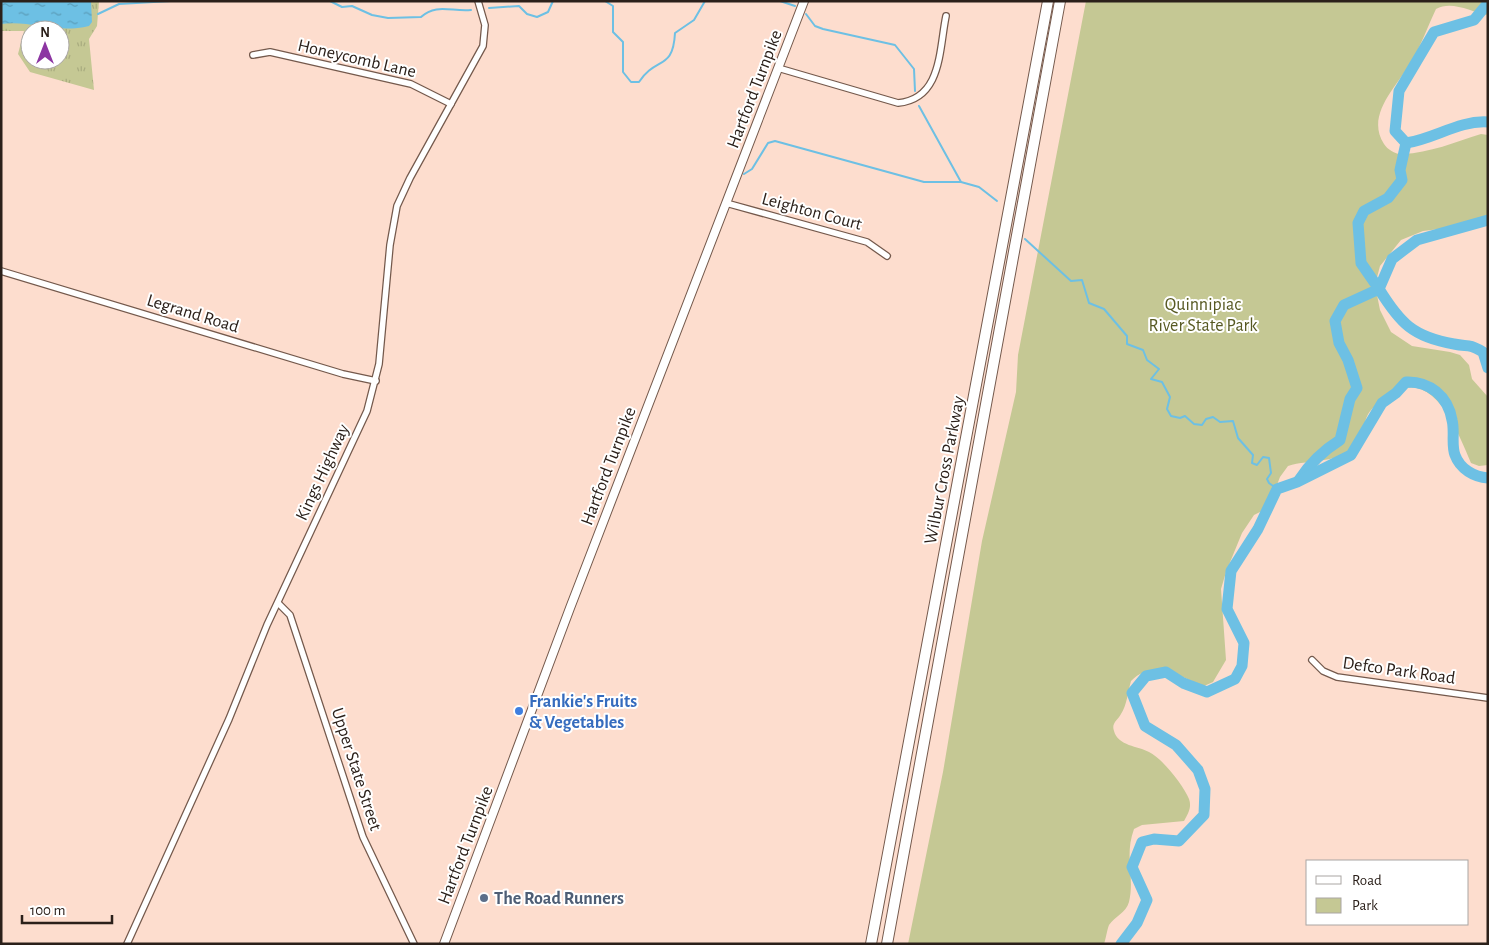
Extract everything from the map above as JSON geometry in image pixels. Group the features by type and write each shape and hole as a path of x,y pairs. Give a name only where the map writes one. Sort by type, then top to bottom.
{"highway":[{"name":"Wilbur Cross Parkway","path":"871,944 1048,1"},
{"name":"Wilbur Cross Parkway","path":"887,944 1060,1"}],"main road":[{"name":"Hartford Turnpike","path":"444,944 573,598 804,1"}],"street":[{"name":"Kings Highway","path":"127,944 223,732 278,603 359,429 376,381 395,213 408,183 484,41 485,25 478,1"},
{"path":"778,68 898,103 909,102 922,95 933,81 946,16"},
{"name":"Honeycomb Lane","path":"253,55 270,52 412,84 451,104"},
{"name":"Leighton Court","path":"726,203 868,242 887,256"},
{"name":"Legrand Road","path":"1,271 343,374 376,381"},
{"name":"Upper State Street","path":"278,603 286,608 292,620 363,837 414,944"},
{"name":"Defco Park Road","path":"1312,660 1323,671 1336,677 1488,698"}],"green space":[{"path":"1,1 99,1 97,26 89,39 94,90 30,72 29,70 70,70 70,20 20,20 20,31 1,31"},
{"name":"Quinnipiac River State Park","path":"1086,1 1488,1 1488,15 1455,6 1436,9 1412,61 1385,101 1378,122 1379,133 1384,144 1392,152 1398,154 1433,149 1481,134 1488,135 1488,223 1423,231 1401,240 1380,266 1375,285 1380,310 1391,332 1412,346 1460,355 1469,365 1472,379 1488,397 1488,465 1479,466 1471,463 1457,431 1438,402 1426,392 1413,388 1397,391 1372,409 1366,418 1360,441 1350,451 1333,458 1288,466 1280,477 1268,508 1254,515 1242,533 1226,572 1221,589 1226,660 1213,682 1204,686 1176,674 1158,670 1140,674 1131,681 1125,706 1114,724 1114,731 1120,740 1149,752 1166,766 1189,799 1190,808 1184,821 1142,825 1134,829 1130,848 1131,893 1128,906 1109,925 1104,944 908,944 943,772 982,541 1016,392 1018,355"}],"water":[{"path":"1,1 91,1 92,22 89,26 70,28 70,20 20,20 20,24 1,24"}],"waterway":[{"path":"98,14 119,4 171,1"},
{"path":"330,1 342,7 352,6 372,15 388,18 421,17 432,10 438,9 471,10"},
{"path":"489,8 519,6 527,14 537,17 548,12 553,1"},
{"path":"605,1 613,6 613,32 623,42 623,72 631,82 639,82 645,74 667,58 674,45 675,33 694,20 705,1"},
{"path":"780,1 795,6"},
{"path":"1488,3 1474,20 1434,32 1399,91 1395,131 1406,143 1467,124 1488,122"},
{"path":"806,14 815,26 823,29 895,45 914,69 915,91"},
{"path":"919,106 961,182 979,187 997,201"},
{"path":"744,174 752,169 768,143 775,141 924,182 961,182"},
{"path":"1299,480 1317,458 1340,440 1350,399 1357,388 1348,360 1339,343 1335,321 1344,305 1379,289 1361,263 1358,223 1364,211 1388,198 1402,180 1400,170 1406,143"},
{"path":"1488,220 1417,240 1392,259 1379,289 1394,311 1409,327 1440,341 1478,349 1483,352 1488,368"},
{"path":"1025,239 1071,281 1082,280 1089,303 1104,309 1127,336 1127,344 1143,350 1147,360 1159,369 1151,379 1162,382 1170,397 1167,409 1171,416 1180,418 1185,416 1194,424 1202,425 1206,419 1213,417 1220,422 1233,421 1238,438 1253,455 1252,463 1257,465 1263,457 1269,458 1271,473 1267,479 1277,489"},
{"path":"1121,944 1137,923 1147,900 1132,867 1142,842 1154,839 1179,841 1204,815 1205,789 1198,770 1176,745 1145,726 1132,693 1146,676 1166,672 1183,683 1207,692 1235,679 1242,666 1244,643 1227,609 1231,571 1258,529 1277,489 1297,482 1351,455 1382,403 1396,393 1406,382 1414,382 1430,387 1442,397 1450,411 1453,447 1457,460 1468,471 1488,478"}],"place":[{"name":"Frankie's Fruits & Vegetables","path":"519,711"},
{"name":"The Road Runners","path":"484,898"}]}
